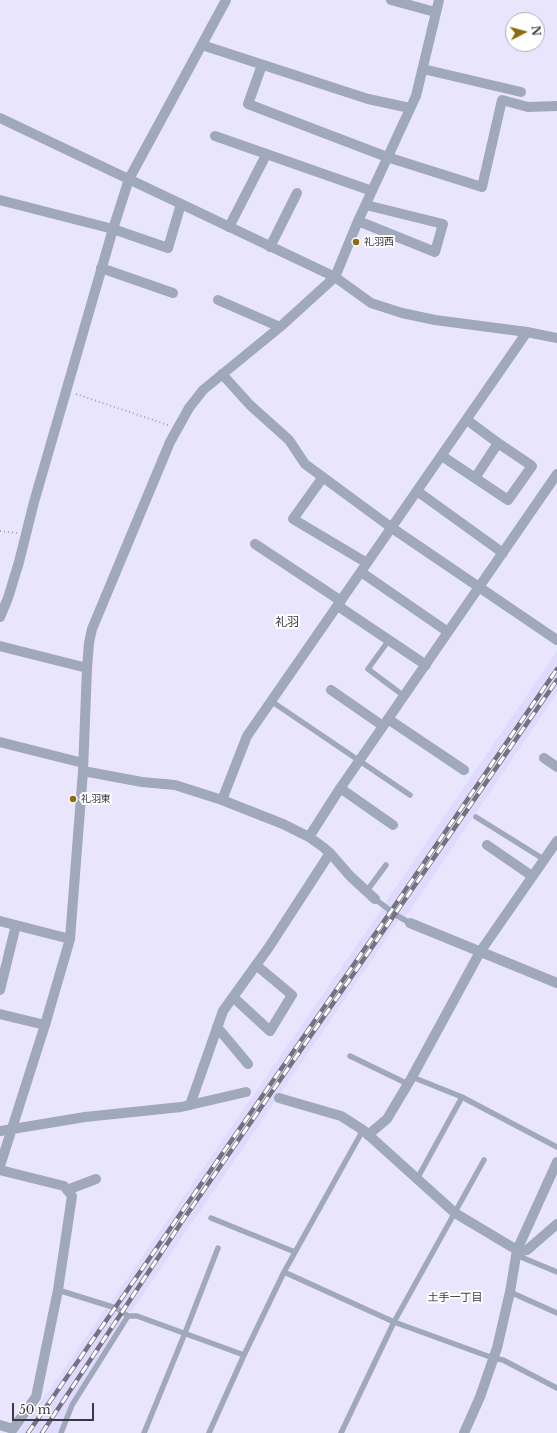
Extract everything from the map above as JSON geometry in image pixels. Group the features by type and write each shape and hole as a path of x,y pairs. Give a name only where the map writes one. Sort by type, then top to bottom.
{"street":[{"path":"0,617 8,598 19,562 34,502 112,229 129,179 226,0"},
{"path":"391,0 435,12"},
{"path":"0,1166 70,939 83,767 87,668 92,628 177,428 189,408 203,390 280,327 335,277 358,221 416,96 439,0"},
{"path":"202,45 368,100 410,108"},
{"path":"262,65 248,104 387,157 482,187 502,100 528,107 557,106"},
{"path":"423,69 521,92"},
{"path":"0,118 335,277 371,303 402,313 434,320 527,332 557,338"},
{"path":"215,136 372,191"},
{"path":"229,227 266,155"},
{"path":"270,247 297,193"},
{"path":"0,200 112,229 168,248 181,204"},
{"path":"358,221 435,252 443,224 366,205"},
{"path":"101,268 173,293"},
{"path":"218,300 280,327"},
{"path":"222,800 247,736 527,332"},
{"path":"222,374 250,405 289,440 305,464 392,528 557,640"},
{"path":"442,456 508,500 532,466 467,420"},
{"path":"475,478 498,443"},
{"path":"308,837 340,788 557,474"},
{"path":"323,477 293,519 367,563"},
{"path":"417,491 503,553"},
{"path":"256,544 340,603 389,640 426,664"},
{"path":"361,572 448,632"},
{"path":"0,646 87,668"},
{"path":"331,690 464,770"},
{"path":"0,742 83,767 142,782 175,785 222,800 284,824 308,837 330,853 350,876 375,899"},
{"path":"544,758 557,768"},
{"path":"340,788 393,825"},
{"path":"365,1132 387,1119 480,952 557,841"},
{"path":"487,845 532,876"},
{"path":"190,1105 223,1011 256,965 330,853"},
{"path":"0,921 70,939"},
{"path":"410,923 557,983"},
{"path":"0,990 16,925"},
{"path":"233,997 270,1031 292,995 256,965"},
{"path":"0,1014 44,1025"},
{"path":"217,1027 248,1064"},
{"path":"0,1131 85,1117 190,1105 246,1092"},
{"path":"279,1098 341,1116 365,1132 454,1213 516,1253 527,1250 557,1224"},
{"path":"464,1433 480,1398 497,1348 510,1292 516,1253 557,1162"},
{"path":"0,1170 64,1186 72,1196 58,1290 36,1397 13,1428 0,1425"},
{"path":"67,1190 96,1179"}],"lane":[{"path":"389,640 368,669 404,696"},
{"path":"271,701 410,795"},
{"path":"476,817 545,860"},
{"path":"366,892 386,865"},
{"path":"375,899 396,915 410,923"},
{"path":"350,1056 410,1080 462,1097 557,1147"},
{"path":"417,1179 462,1097"},
{"path":"209,1433 244,1354 284,1272 365,1132"},
{"path":"341,1433 394,1322 484,1160"},
{"path":"211,1218 295,1252"},
{"path":"144,1433 218,1248"},
{"path":"516,1253 557,1272"},
{"path":"284,1272 394,1322 493,1358 503,1360 557,1388"},
{"path":"58,1290 116,1308 128,1316 137,1316 244,1354"},
{"path":"510,1292 557,1313"},
{"path":"68,1433 61,1432 72,1405 128,1316"}],"path":[{"path":"66,390 177,428"},
{"path":"0,531 26,534"}],"shaded area":[{"path":"557,651 557,693 407,915 404,916 398,914 385,903"},
{"path":"383,907 399,920 131,1312 128,1313 111,1302"},
{"path":"106,1308 117,1313 123,1319 69,1404 58,1433 17,1433 49,1391"}],"railway":[{"path":"28,1433 391,911 557,669"},
{"path":"42,1433 181,1223 557,680"}],"place":[{"name":"礼羽西","path":"356,242"},
{"name":"礼羽東","path":"73,799"}],"district":[{"name":"礼羽","path":"287,623"},
{"name":"土手一丁目","path":"455,1298"}]}
